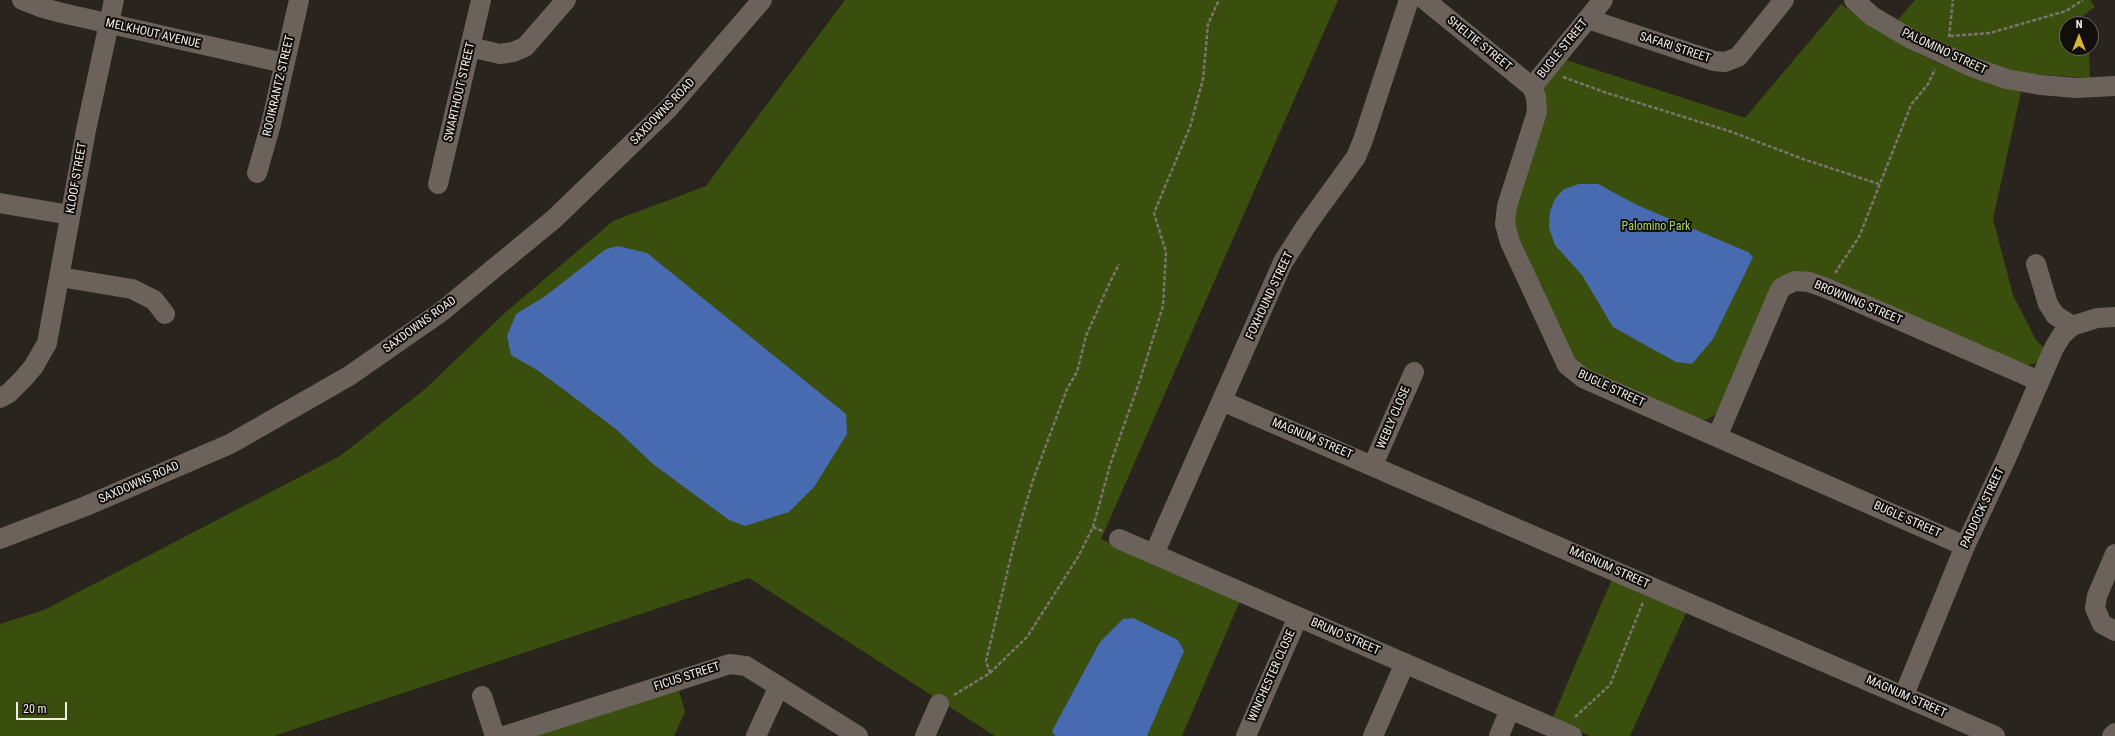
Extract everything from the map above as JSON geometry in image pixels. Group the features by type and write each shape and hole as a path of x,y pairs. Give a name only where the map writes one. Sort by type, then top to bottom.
{"street":[{"name":"MELKHOUT AVENUE","path":"22,0 40,8 284,63"},
{"name":"KLOOF STREET","path":"0,398 9,393 24,379 41,356 50,333 70,215 114,0"},
{"name":"ROOIKRANTZ STREET","path":"257,173 271,124 299,0"},
{"name":"SWARTHOUT STREET","path":"438,184 481,0"},
{"path":"470,47 500,54 513,52 525,46 566,0"},
{"name":"SAXDOWNS ROAD","path":"0,540 86,506 230,444 350,376 441,312 554,220 668,109 762,0"},
{"name":"FOXHOUND STREET","path":"1154,554 1283,262 1306,226 1356,157 1409,0"},
{"name":"SHELTIE STREET","path":"1425,0 1532,87"},
{"name":"BUGLE STREET","path":"1603,0 1532,87 1536,97 1537,112 1507,206 1505,224 1510,242 1567,365 1583,378 1965,546"},
{"name":"SAFARI STREET","path":"1588,19 1714,61 1725,62 1738,57 1784,0"},
{"name":"PALOMINO STREET","path":"1854,0 1872,16 1912,39 1979,69 2007,79 2053,87 2115,86"},
{"path":"0,202 70,215"},
{"path":"2036,264 2048,304 2055,315 2072,326"},
{"path":"60,277 132,289 154,300 165,314"},
{"name":"BROWNING STREET","path":"1716,437 1778,294 1782,288 1795,281 1809,282 1826,288 2039,381"},
{"name":"PADDOCK STREET","path":"1904,695 1965,546 2005,461 2054,348 2062,335 2072,326 2097,318 2115,317"},
{"name":"WEBLY CLOSE","path":"1373,465 1414,372"},
{"name":"MAGNUM STREET","path":"1222,401 1904,695 1995,736"},
{"name":"BRUNO STREET","path":"1119,538 1510,709 1572,728"},
{"path":"2115,554 2097,596 2095,608 2102,624 2115,631"},
{"name":"WINCHESTER CLOSE","path":"1246,736 1298,617"},
{"path":"1373,736 1405,663"},
{"name":"FICUS STREET","path":"504,736 730,664 746,666 858,736"},
{"path":"756,736 779,686"},
{"path":"482,696 495,736"},
{"path":"925,736 939,704"},
{"path":"1499,736 1510,709"},
{"path":"2112,736 2115,733"}],"path":[{"path":"939,704 990,673 1027,636 1078,557 1093,527 1110,465 1140,380 1163,306 1166,252 1154,213 1190,127 1203,79 1208,24 1218,0"},
{"path":"1948,40 1950,36 1953,0"},
{"path":"1950,36 1990,33 2066,11 2083,0"},
{"path":"1826,288 1859,237 1879,184 1912,106 1928,84 1938,63"},
{"path":"1545,70 1607,93 1729,131 1803,159 1879,184"},
{"path":"990,673 986,661 1014,544 1033,480 1067,389 1077,372 1086,336 1110,282 1120,264"},
{"path":"1572,728 1610,684 1644,601"}],"green space":[{"path":"845,0 1338,0 1101,539 1240,601 1182,736 995,736 749,578 274,736 0,736 0,624 44,610 340,456 424,390 507,311 613,221 706,186"},
{"path":"1915,0 2090,0 2095,7 2083,16 2059,16 2059,56 2089,56 2090,78 2029,74 1989,64 1919,33 1897,21"},
{"name":"Palomino Park","path":"1841,4 1863,20 1909,49 1936,62 1992,84 2021,92 1993,219 2013,295 2036,340 2045,349 2040,359 2036,363 2025,366 1796,273 1719,412 1708,419 1701,420 1591,375 1574,360 1512,221 1544,86 1563,59 1745,118"},
{"path":"1612,579 1687,611 1630,736 1590,736 1552,719"},
{"path":"678,687 685,712 674,736 531,736"}],"water":[{"path":"1579,184 1598,184 1637,205 1748,252 1753,257 1713,339 1692,364 1676,362 1613,327 1582,275 1555,245 1549,228 1550,211 1555,199 1564,189"},
{"path":"618,246 647,253 846,414 847,434 814,487 789,512 745,526 729,520 653,464 617,430 567,392 537,370 511,355 507,336 516,314 544,297 606,249"},
{"path":"1133,618 1178,640 1184,651 1147,736 1055,736 1052,731 1100,642 1123,619"}]}
